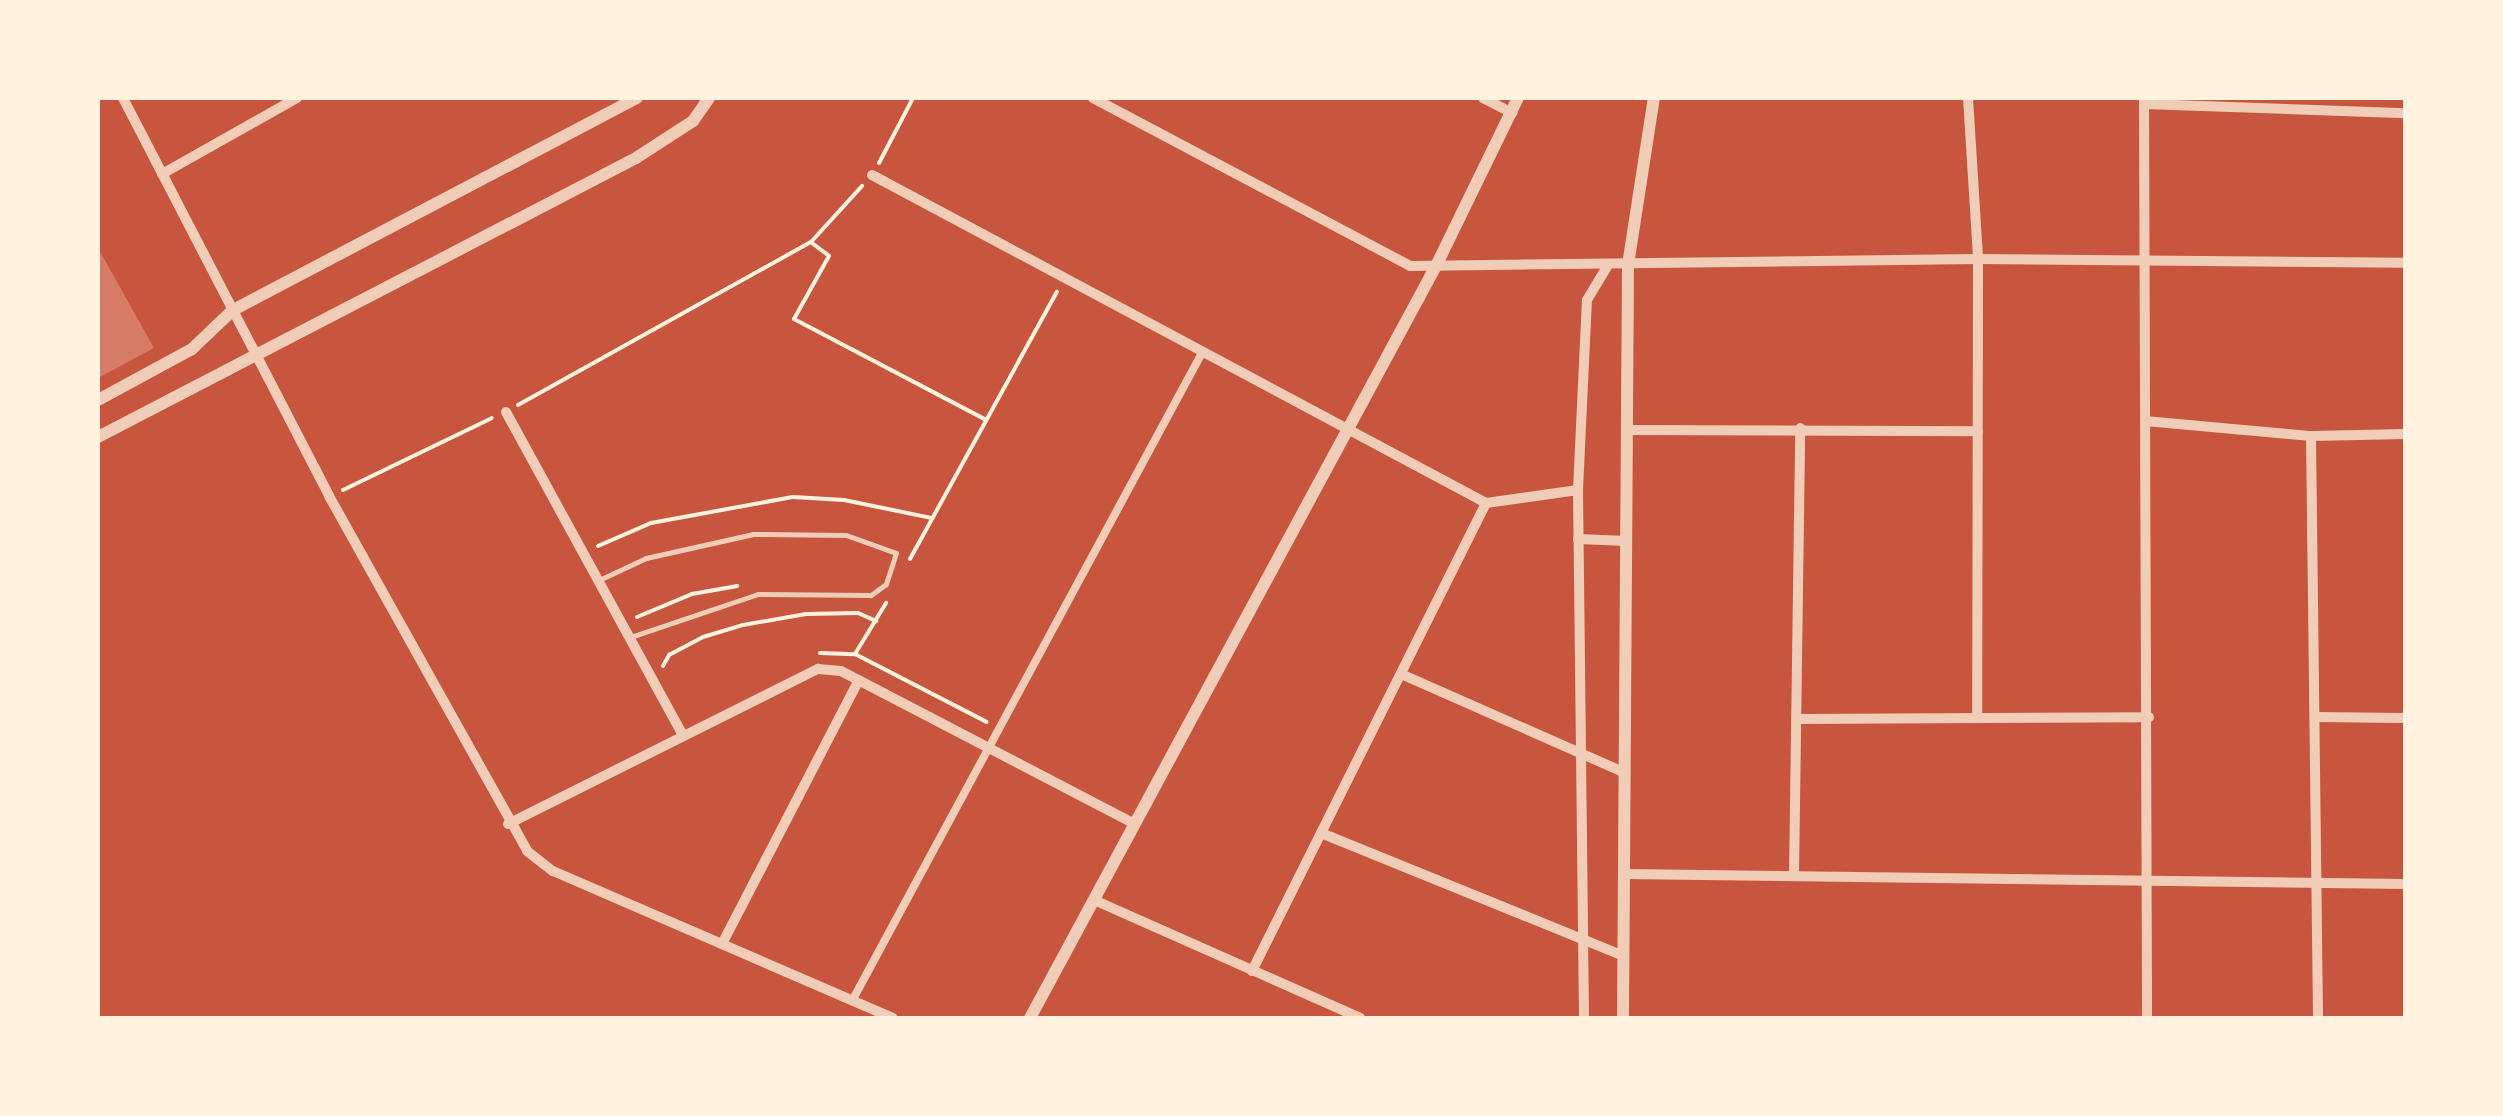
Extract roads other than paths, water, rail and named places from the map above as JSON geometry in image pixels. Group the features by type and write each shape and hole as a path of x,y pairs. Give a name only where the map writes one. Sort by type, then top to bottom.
{"street":[{"path":"123,98 329,496 508,824 553,871 894,1018"},
{"path":"162,174 296,98"},
{"path":"98,400 192,349 233,310 637,98"},
{"path":"98,437 636,158 693,121 709,98"},
{"path":"1093,98 1410,266 1978,259 2406,263"},
{"path":"1483,98 1512,113"},
{"path":"1030,1018 1436,266 1518,98"},
{"path":"1624,1018 1628,265 1654,98"},
{"path":"1968,98 1978,259 1976,717"},
{"path":"2146,1018 2151,881 2142,261 2144,101 2297,102 2406,113"},
{"path":"872,175 1486,503 1578,490"},
{"path":"1584,1018 1578,490 1587,300 1608,265"},
{"path":"852,1001 1202,353"},
{"path":"506,412 634,635 683,735"},
{"path":"2145,421 2311,436 2406,434"},
{"path":"1794,876 1800,428"},
{"path":"1630,430 1978,431"},
{"path":"2311,436 2318,1018"},
{"path":"1252,970 1486,503"},
{"path":"1578,538 1626,541"},
{"path":"508,824 818,669 859,680 1135,824"},
{"path":"1401,674 1625,773"},
{"path":"722,944 859,680"},
{"path":"1796,720 2149,717"},
{"path":"2314,718 2406,718"},
{"path":"1321,834 1624,956"},
{"path":"1624,874 2406,884"},
{"path":"1094,900 1360,1018"}],"lane":[{"path":"599,580 646,558 754,534 846,535 896,553 886,584 871,595 758,594 634,635"}]}
